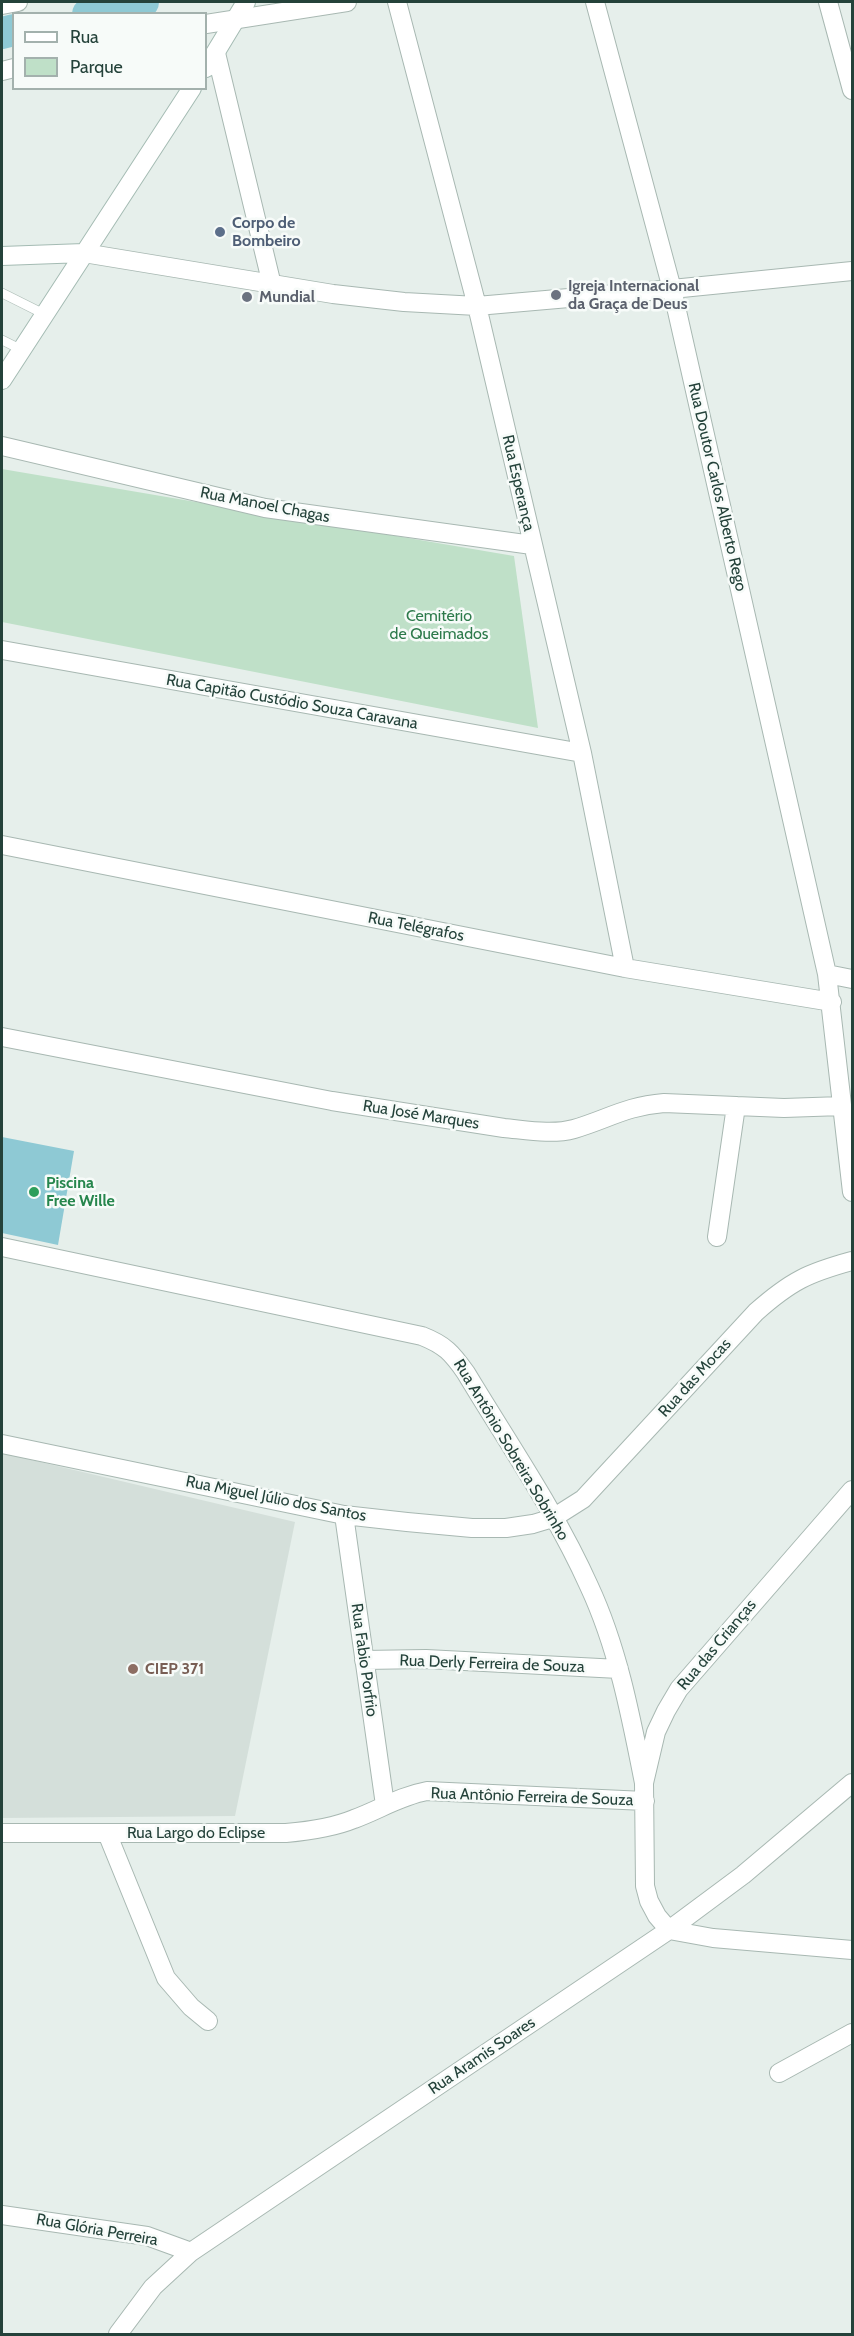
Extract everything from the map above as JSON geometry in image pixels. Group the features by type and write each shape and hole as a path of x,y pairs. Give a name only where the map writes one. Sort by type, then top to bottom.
{"street":[{"path":"2,5 18,2"},
{"path":"207,66 246,2"},
{"path":"207,24 347,2"},
{"name":"Rua Esperança","path":"397,2 477,306 582,753 625,968"},
{"name":"Rua Doutor Carlos Alberto Rego","path":"595,2 672,290 827,974 852,1192"},
{"path":"828,2 852,90"},
{"path":"216,53 272,285"},
{"path":"2,380 191,90"},
{"path":"2,256 84,253 272,285 404,302 477,306 672,290 852,271"},
{"name":"Rua Manoel Chagas","path":"2,446 265,508 532,545"},
{"name":"Rua Capitão Custódio Souza Caravana","path":"2,650 582,753"},
{"name":"Rua Telégrafos","path":"2,845 625,968 832,1002"},
{"path":"827,974 852,979"},
{"name":"Rua José Marques","path":"2,1037 332,1101 504,1128 552,1131 573,1129 629,1108 664,1103 784,1108 842,1106"},
{"path":"717,1238 736,1106"},
{"name":"Rua Antônio Sobreira Sobrinho","path":"2,1247 397,1331 438,1342 452,1353 553,1518 590,1587 620,1669 645,1792"},
{"name":"Rua das Mocas","path":"553,1518 583,1499 609,1473 756,1312 777,1293 816,1270 852,1261"},
{"name":"Rua Miguel Júlio dos Santos","path":"2,1444 344,1515 472,1528 506,1528 553,1518"},
{"name":"Rua das Crianças","path":"669,1930 657,1916 649,1901 645,1886 645,1792 656,1732 679,1689 852,1490"},
{"name":"Rua Fabio Porfrio","path":"344,1515 385,1805"},
{"name":"Rua Derly Ferreira de Souza","path":"364,1660 426,1659 620,1669"},
{"name":"Rua Aramis Soares","path":"118,2334 153,2287 191,2252 669,1930 743,1875 852,1783"},
{"name":"Rua Antônio Ferreira de Souza","path":"385,1805 403,1797 427,1791 645,1792"},
{"name":"Rua Largo do Eclipse","path":"2,1833 286,1833 353,1820 385,1805"},
{"path":"107,1833 166,1978 191,2007 208,2021"},
{"path":"669,1930 713,1938 852,1950"},
{"path":"779,2073 852,2033"},
{"name":"Rua Glória Perreira","path":"2,2215 147,2235 191,2252"}],"lane":[{"path":"2,293 44,314"},
{"path":"2,340 21,350"}],"shaded area":[{"name":"CIEP 371","path":"2,1453 295,1522 235,1816 2,1818"}],"green space":[{"name":"Cemitério de Queimados","path":"2,469 514,556 538,728 2,622"}],"water":[{"name":"Piscina Free Wille","path":"2,1137 74,1151 58,1245 2,1233"}],"waterway":[{"path":"97,12 143,2"},
{"path":"2,33 12,30"}],"place":[{"name":"Corpo de Bombeiro","path":"220,232"},
{"name":"Igreja Internacional da Graça de Deus","path":"556,295"},
{"name":"Mundial","path":"247,297"},
{"name":"Piscina Free Wille","path":"34,1192"},
{"name":"CIEP 371","path":"133,1669"}]}
